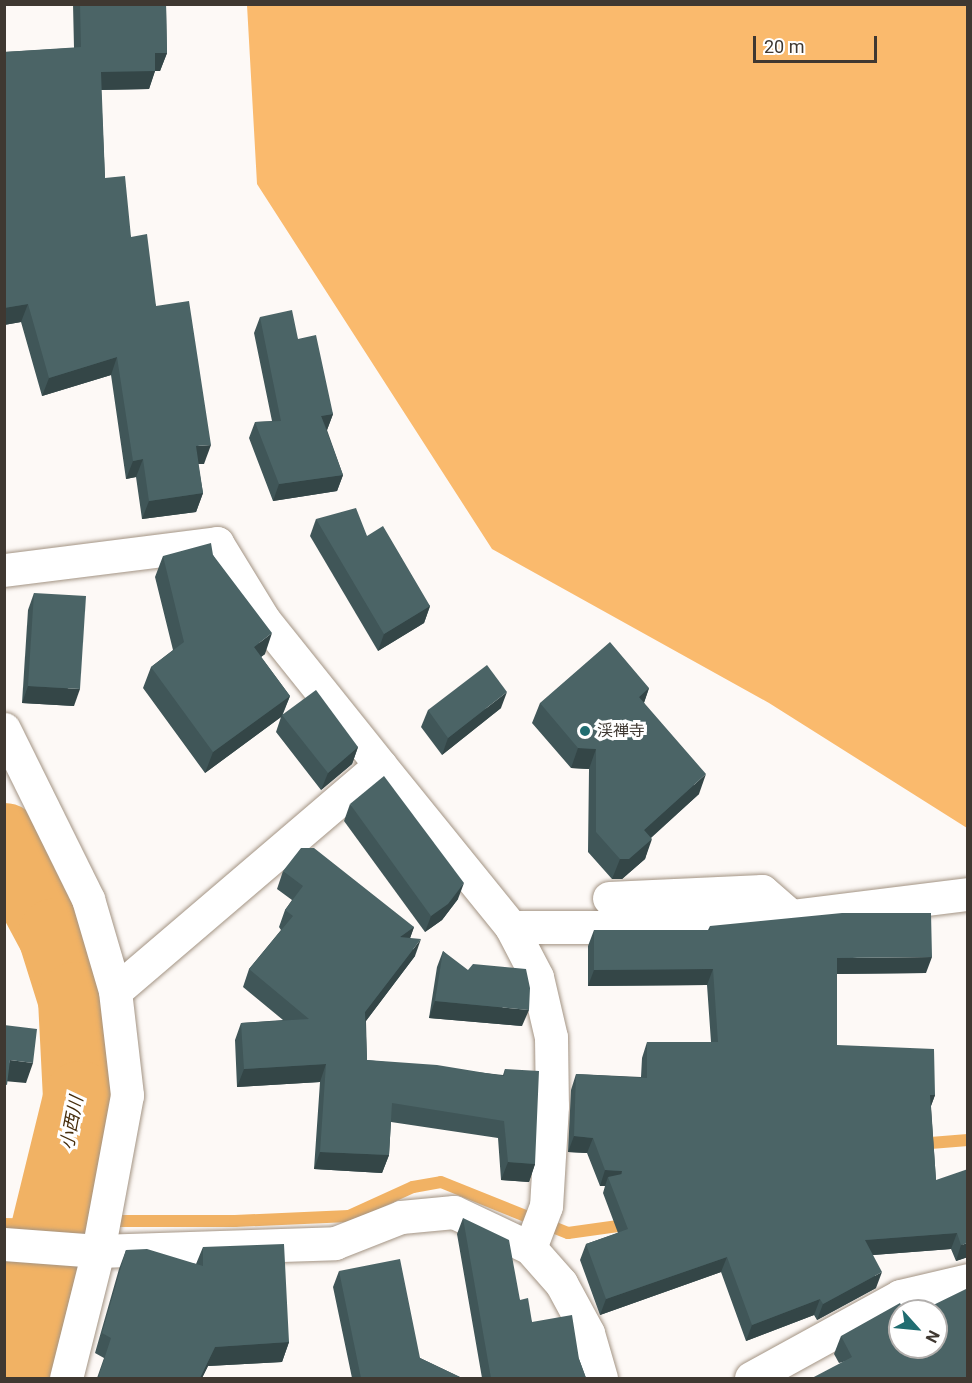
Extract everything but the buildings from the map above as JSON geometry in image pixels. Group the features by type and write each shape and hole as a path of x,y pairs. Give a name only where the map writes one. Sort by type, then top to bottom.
{"street":[{"path":"4,570 217,543 264,620 511,927 537,977 551,1037 552,1106 546,1206 530,1248"},
{"path":"4,729 87,898 115,991 127,1095 98,1251 66,1378"},
{"path":"115,991 380,765"},
{"path":"609,898 762,891 791,916"},
{"path":"511,927 648,927 791,916 968,894"},
{"path":"4,1244 98,1251 335,1242 401,1217 454,1212 530,1248 561,1283 588,1334 601,1378"},
{"path":"751,1378 900,1296 968,1280"}],"shaded area":[{"path":"247,5 967,5 967,828 769,703 492,549 257,184"}],"waterway":[{"name":"小西川","path":"4,840 55,935 75,999 80,1098 11,1378"},
{"path":"918,1144 968,1140"},
{"path":"50,1221 235,1221 349,1216 413,1187 441,1182 568,1233 632,1224"},
{"path":"4,1224 50,1225"}],"place":[{"name":"渓禅寺","path":"585,731"}]}
